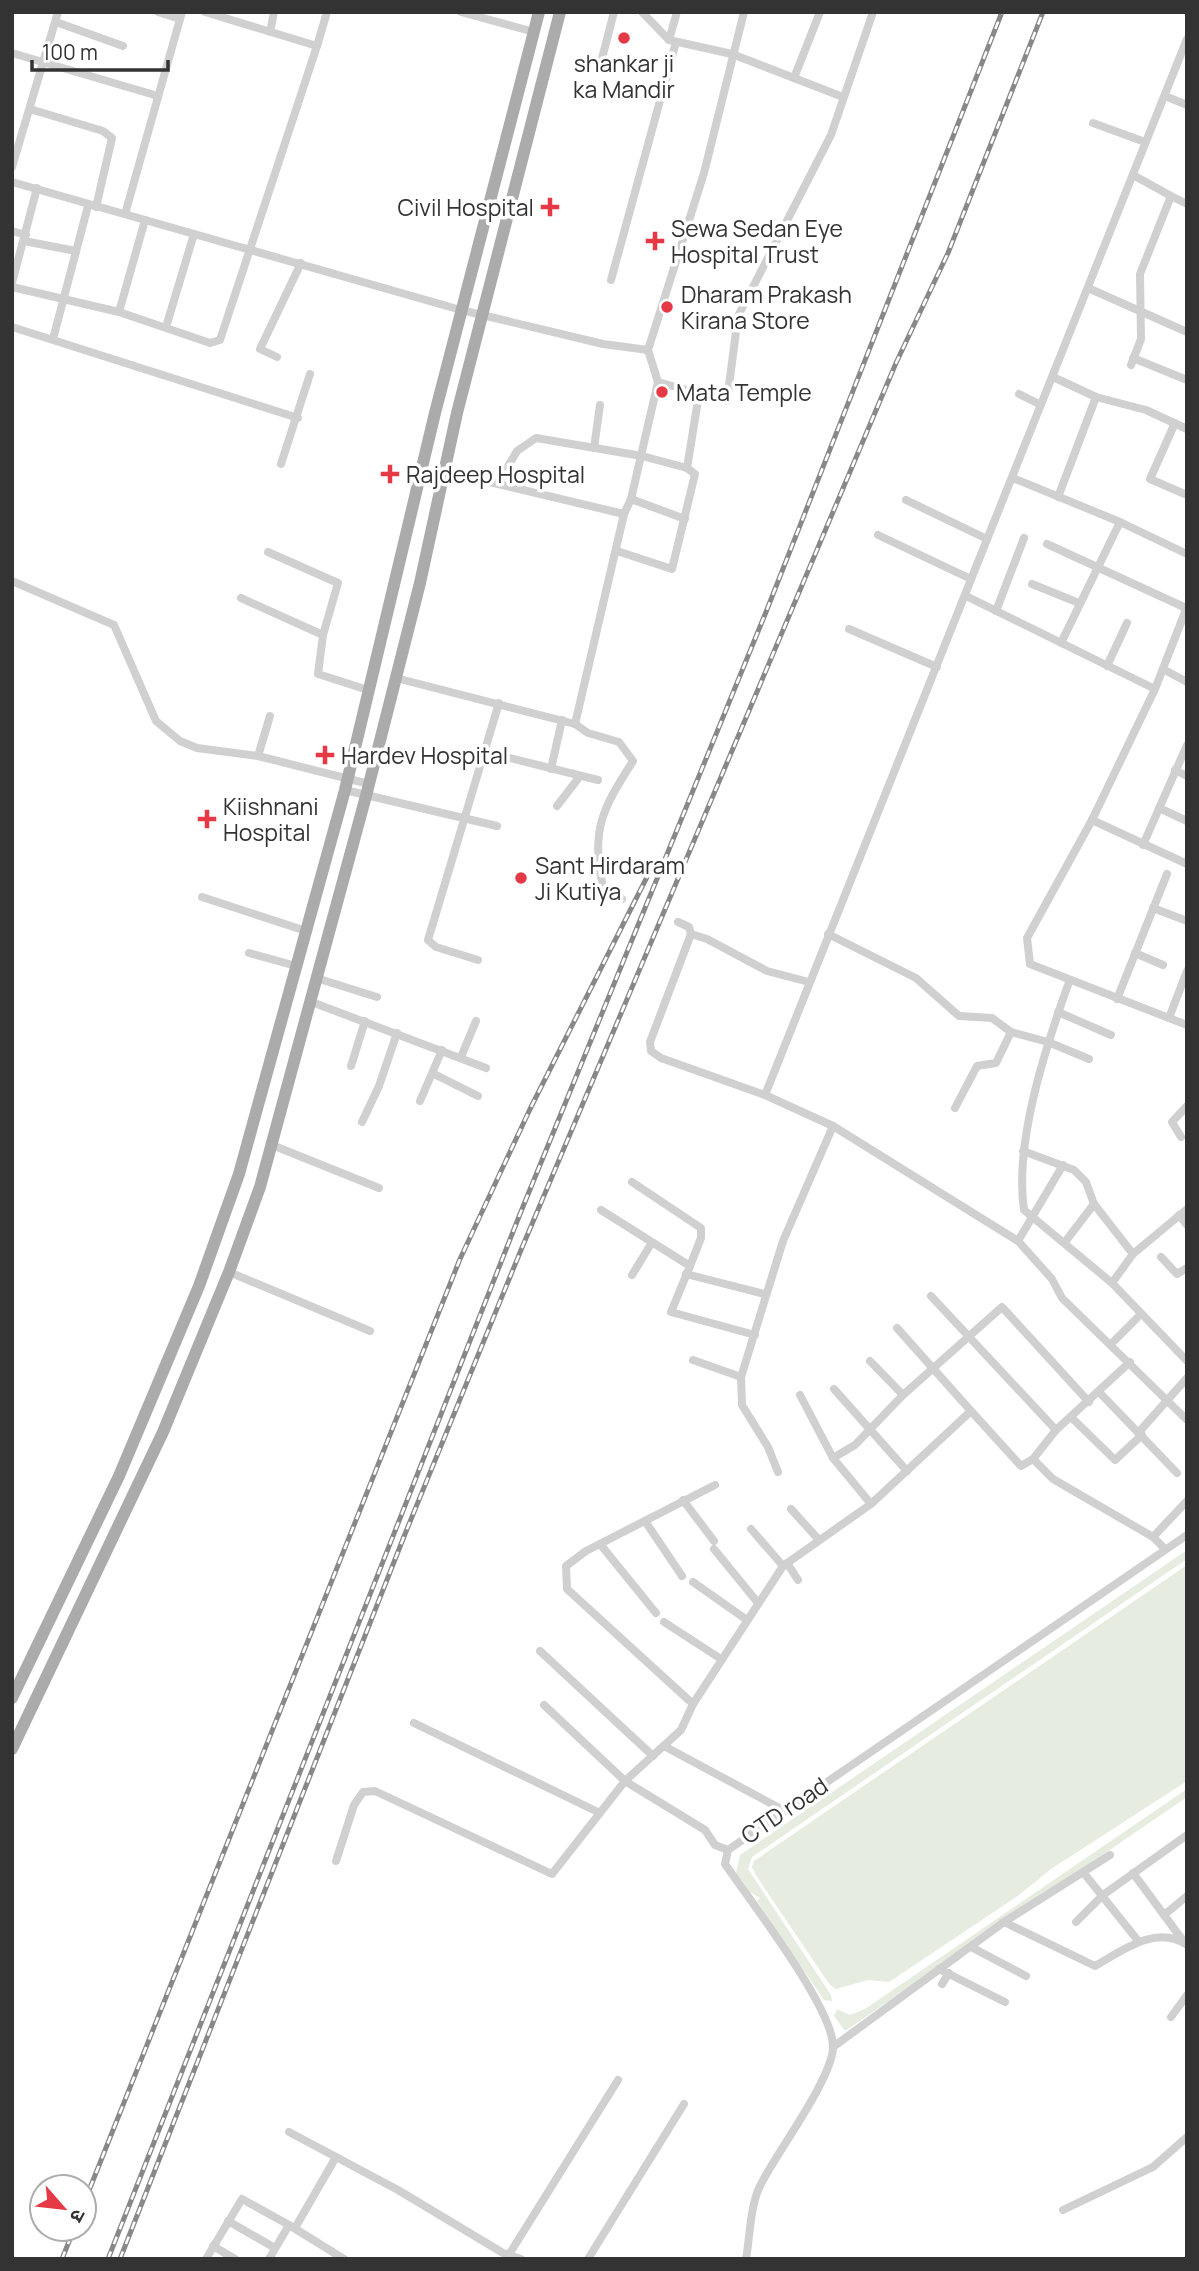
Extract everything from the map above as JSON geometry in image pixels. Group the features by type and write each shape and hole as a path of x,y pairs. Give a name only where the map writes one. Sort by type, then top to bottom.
{"main road":[{"path":"12,1698 118,1476 198,1286 239,1174 346,784 461,310 539,12"},
{"path":"12,1749 163,1432 229,1272 272,1145 396,678 443,471 560,12"}],"street":[{"path":"12,167 58,12"},
{"path":"125,214 181,16 158,12"},
{"path":"205,12 317,46"},
{"path":"270,32 274,12"},
{"path":"37,188 25,238 15,260 12,285 119,312 210,343 220,340 327,12"},
{"path":"461,12 534,32"},
{"path":"599,70 614,12"},
{"path":"642,12 672,41 732,54 843,97"},
{"path":"611,280 677,12"},
{"path":"575,724 624,513 631,499 658,382 648,351 704,173 744,12"},
{"path":"794,78 820,12"},
{"path":"658,382 727,401 738,316 831,135 873,12"},
{"path":"56,22 123,46"},
{"path":"765,1095 1187,39"},
{"path":"12,53 158,96"},
{"path":"1165,96 1187,104"},
{"path":"30,109 103,131 112,138 76,251 53,339"},
{"path":"1093,123 1145,142"},
{"path":"1133,175 1187,204"},
{"path":"12,182 92,207 301,263 461,310 603,344 648,351"},
{"path":"1171,196 1140,274 1141,339 1132,362 1187,380"},
{"path":"119,312 145,220"},
{"path":"12,231 25,238 76,251"},
{"path":"166,327 194,234"},
{"path":"277,357 260,349 301,263"},
{"path":"1088,288 1187,332"},
{"path":"12,327 298,418"},
{"path":"281,464 310,374"},
{"path":"1053,377 1096,397 1146,410 1187,429"},
{"path":"688,468 699,394"},
{"path":"1019,394 1041,405"},
{"path":"1058,497 1096,397"},
{"path":"594,447 600,405"},
{"path":"1175,423 1150,479 1186,493"},
{"path":"499,482 517,451 536,438 642,456 688,468 695,474 672,569 617,551"},
{"path":"443,471 624,513"},
{"path":"1013,478 1120,522 1184,553 1187,542"},
{"path":"631,499 685,519"},
{"path":"906,500 987,539"},
{"path":"1061,643 1120,522"},
{"path":"878,535 971,579"},
{"path":"996,611 1024,538"},
{"path":"1047,544 1186,607 1155,689 1091,820 1027,938 1030,964 1069,982 1187,1025"},
{"path":"268,552 338,583 323,635 318,674 368,690"},
{"path":"12,582 114,625 156,721 180,741 197,748 258,756 346,784 497,826"},
{"path":"1032,584 1079,603"},
{"path":"966,596 1155,689"},
{"path":"241,598 323,635"},
{"path":"1107,666 1127,623"},
{"path":"849,629 937,667"},
{"path":"1163,669 1187,682"},
{"path":"396,678 562,720 575,724 588,733 619,743 633,761 614,791 597,828 603,887 622,899"},
{"path":"478,960 436,947 428,940 499,704"},
{"path":"258,756 270,716"},
{"path":"551,769 562,720"},
{"path":"1143,845 1187,745"},
{"path":"486,752 598,780"},
{"path":"1175,770 1187,776"},
{"path":"557,807 580,776"},
{"path":"1159,808 1187,821"},
{"path":"1091,820 1187,864"},
{"path":"1117,999 1167,874"},
{"path":"202,897 306,931"},
{"path":"1153,908 1187,921"},
{"path":"678,922 689,927 691,934 650,1042 651,1051 661,1058 765,1095 833,1126 1018,1241 1052,1279 1062,1298 1187,1420"},
{"path":"691,934 707,939 767,971 809,982"},
{"path":"828,934 916,978 959,1016 992,1018 1011,1032 1048,1042 1088,1059"},
{"path":"249,953 296,966"},
{"path":"1135,953 1163,965"},
{"path":"1169,1018 1187,971"},
{"path":"316,978 377,997"},
{"path":"1069,982 1048,1042 1024,1151 1024,1207 1030,1217 1065,1242 1112,1283 1187,1361"},
{"path":"309,1001 486,1068"},
{"path":"1058,1013 1111,1035"},
{"path":"351,1066 365,1021"},
{"path":"461,1057 476,1021"},
{"path":"955,1108 977,1066 996,1063 1011,1032"},
{"path":"362,1122 379,1086 397,1033"},
{"path":"421,1101 442,1050"},
{"path":"434,1074 478,1096"},
{"path":"1185,1140 1172,1122 1187,1106"},
{"path":"778,1472 768,1447 743,1405 741,1377 755,1335 764,1294 783,1241 833,1126"},
{"path":"272,1145 379,1188"},
{"path":"1024,1151 1074,1170 1086,1182 1094,1204 1133,1254"},
{"path":"1018,1241 1063,1165"},
{"path":"632,1182 701,1228 701,1238 671,1312 755,1335"},
{"path":"1065,1242 1094,1204"},
{"path":"1112,1283 1133,1254 1187,1209"},
{"path":"601,1210 688,1270 764,1294"},
{"path":"1179,1215 1187,1224"},
{"path":"632,1275 651,1244"},
{"path":"1161,1257 1177,1273 1187,1268"},
{"path":"229,1272 370,1331"},
{"path":"931,1296 1056,1430"},
{"path":"834,1458 871,1429 933,1367 1002,1307 1088,1402"},
{"path":"1111,1343 1140,1315"},
{"path":"897,1328 1021,1466 1033,1459 1056,1430 1130,1362"},
{"path":"692,1360 741,1377"},
{"path":"870,1361 903,1395"},
{"path":"1071,1417 1112,1459 1119,1457 1187,1378"},
{"path":"834,1389 907,1471"},
{"path":"1099,1392 1177,1473"},
{"path":"800,1395 834,1458 871,1504"},
{"path":"336,1861 354,1805 363,1792 375,1791 552,1874 625,1781 681,1730 693,1704 721,1659 785,1564 871,1504 971,1411"},
{"path":"1033,1459 1053,1479 1153,1537 1165,1549"},
{"path":"693,1704 568,1589 566,1566 600,1544 715,1485"},
{"path":"683,1500 758,1603"},
{"path":"1153,1537 1187,1501"},
{"path":"791,1510 819,1540"},
{"path":"645,1521 682,1576"},
{"path":"751,1530 798,1580"},
{"name":"CTD road","path":"834,2047 823,2010 725,1864 728,1850 783,1810 1051,1631 1187,1535"},
{"path":"600,1544 656,1613"},
{"path":"693,1581 747,1620"},
{"path":"664,1622 721,1659"},
{"path":"540,1651 653,1756"},
{"path":"544,1705 625,1781 705,1830 715,1845 728,1850"},
{"path":"414,1723 600,1813"},
{"path":"663,1746 783,1810"},
{"path":"1076,1922 1103,1895 1185,1839"},
{"path":"746,2259 758,2187 782,2153 814,2093 834,2047 1004,1922 1110,1855"},
{"path":"1083,1872 1139,1942"},
{"path":"1133,1873 1185,1940"},
{"path":"1164,1915 1187,1896"},
{"path":"1004,1922 1095,1966 1139,1942 1159,1936 1185,1940"},
{"path":"971,1948 1026,1976"},
{"path":"939,1969 1005,2002"},
{"path":"942,1984 949,1973"},
{"path":"1171,2017 1187,1995"},
{"path":"504,2255 618,2080"},
{"path":"588,2259 684,2104"},
{"path":"289,2132 398,2190 504,2255 521,2259"},
{"path":"1063,2210 1153,2167 1187,2137"},
{"path":"228,2221 273,2255 336,2157"},
{"path":"206,2259 242,2199 344,2259"},
{"path":"214,2246 234,2259"}],"shaded area":[{"path":"1187,1550 1187,1559 752,1857 748,1869 831,1995 832,2001 824,2000 757,1901 760,1898 750,1892 736,1873 740,1855"},
{"path":"1187,1565 1187,1781 1051,1869 1019,1895 889,1982 868,1980 836,1989 830,1985 757,1877 752,1867 754,1861"},
{"path":"1187,1789 1187,1797 845,2031 834,2016 837,2009 850,2015 865,2009"}],"railway":[{"path":"108,2259 520,1214 766,612 1002,12"},
{"path":"120,2259 405,1534 521,1250 896,363 948,253 1043,12"},
{"path":"96,2173 460,1259 531,1107 652,867"},
{"path":"62,2259 68,2243"}],"place":[{"name":"shankar ji ka Mandir","path":"624,38"},
{"name":"Civil Hospital","path":"550,207"},
{"name":"Sewa Sedan Eye Hospital Trust","path":"655,241"},
{"name":"Dharam Prakash Kirana Store","path":"667,307"},
{"name":"Mata Temple","path":"662,392"},
{"name":"Rajdeep Hospital","path":"390,474"},
{"name":"Hardev Hospital","path":"325,755"},
{"name":"Kiishnani Hospital","path":"207,819"},
{"name":"Sant Hirdaram Ji Kutiya","path":"521,878"}]}
